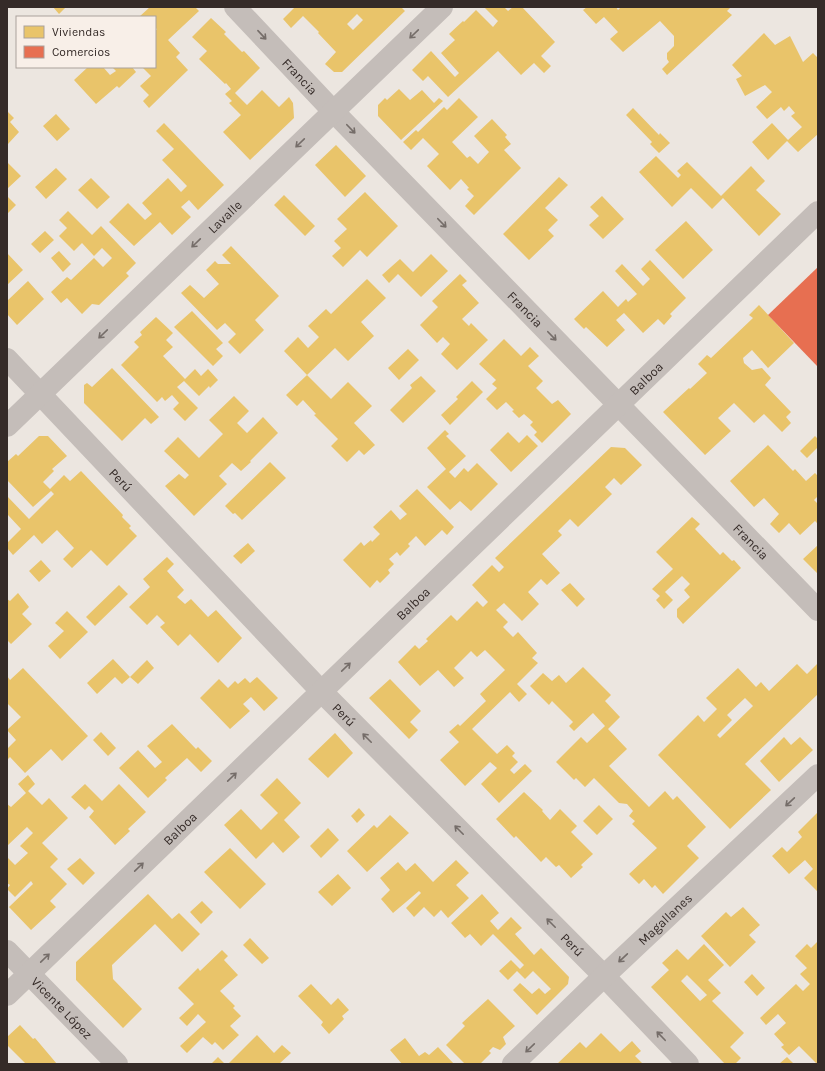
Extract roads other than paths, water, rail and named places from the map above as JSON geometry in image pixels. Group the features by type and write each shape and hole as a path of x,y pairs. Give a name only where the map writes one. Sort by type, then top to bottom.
{"street":[{"name":"Francia","path":"235,7 333,111 818,610"},
{"name":"Lavalle","path":"7,426 442,7"},
{"name":"Balboa","path":"7,994 818,212"},
{"name":"Perú","path":"7,359 321,691 604,976 688,1064"},
{"name":"Magallanes","path":"513,1064 604,976 818,775"},
{"name":"Vicente López","path":"7,951 117,1064"}]}
